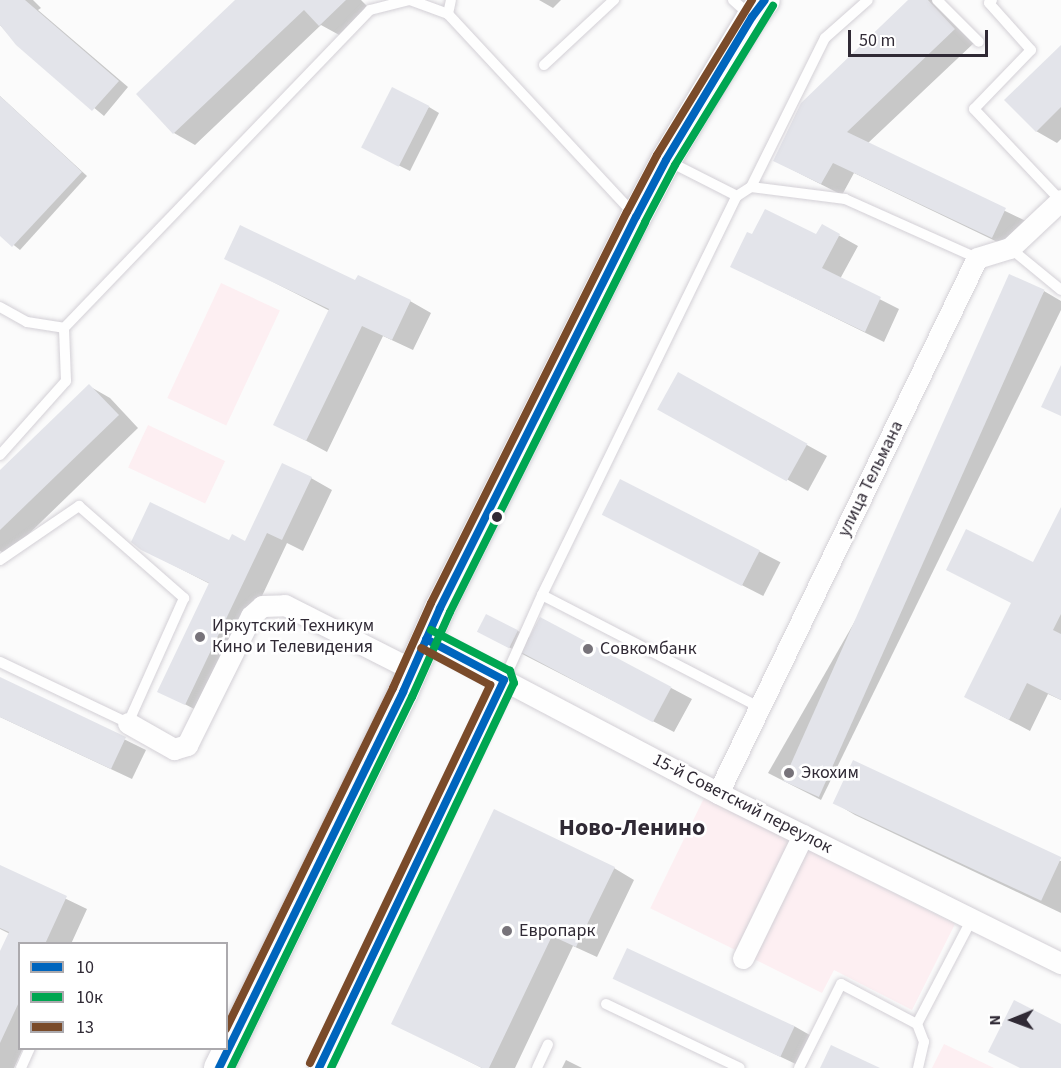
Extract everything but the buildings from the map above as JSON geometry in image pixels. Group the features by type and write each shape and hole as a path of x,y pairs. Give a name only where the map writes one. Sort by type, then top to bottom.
{"main road":[{"path":"232,1029 403,692 411,669 636,217 750,6"},
{"path":"219,1068 225,1050"}],"street":[{"path":"977,258 1010,248 1061,200"},
{"name":"улица Тельмана","path":"718,793 977,258"},
{"path":"128,723 174,749 187,745 251,616 262,606 285,605 411,669"},
{"name":"15-й Советский переулок","path":"426,639 718,793 1061,963"},
{"path":"319,1068 504,680"},
{"path":"743,958 804,835"}],"lane":[{"path":"0,455 66,381 63,328 370,10 410,0 448,14 636,217"},
{"path":"448,14 451,0"},
{"path":"544,65 614,0"},
{"path":"504,680 542,595 737,196 751,187 825,38 868,0"},
{"path":"937,0 979,42"},
{"path":"992,0 989,3 1031,50 974,110 1061,200"},
{"path":"666,160 737,196"},
{"path":"751,187 845,199 977,258"},
{"path":"1010,248 1061,290"},
{"path":"0,307 27,322 63,328"},
{"path":"0,560 79,506 184,598 128,723 0,662"},
{"path":"542,595 761,708"},
{"path":"917,1024 972,919"},
{"path":"799,1068 841,984 917,1024 924,1042 918,1068"},
{"path":"606,1004 740,1068"},
{"path":"537,1068 548,1044"},
{"path":"21,1068 29,1050"}],"shaded area":[{"path":"221,283 280,310 226,426 167,398"},
{"path":"148,425 225,461 205,504 128,468"},
{"path":"705,796 791,838 736,950 650,908"},
{"path":"807,849 955,924 912,1010 834,970 822,993 752,958"},
{"path":"944,1044 994,1068 932,1068"}],"transit line":[{"name":"13","path":"228,1025 393,688 431,603 627,212 657,155 752,0"},
{"name":"10","path":"228,1050 403,692 440,608 636,217 666,160 752,17 765,0"},
{"name":"10к","path":"231,1068 412,697 450,612 645,222 675,165 773,6"},
{"name":"10к","path":"331,1068 514,683 510,671 431,630"},
{"name":"10","path":"319,1068 504,680 426,639"},
{"name":"13","path":"310,1063 490,685 421,648"},
{"name":"10","path":"219,1068 228,1050"}],"place":[{"name":"Иркутский Техникум Кино и Телевидения","path":"200,637"},
{"name":"Совкомбанк","path":"588,649"},
{"name":"Экохим","path":"789,773"},
{"name":"Европарк","path":"507,931"}],"district":[{"name":"Ново-Ленино","path":"632,828"}]}
